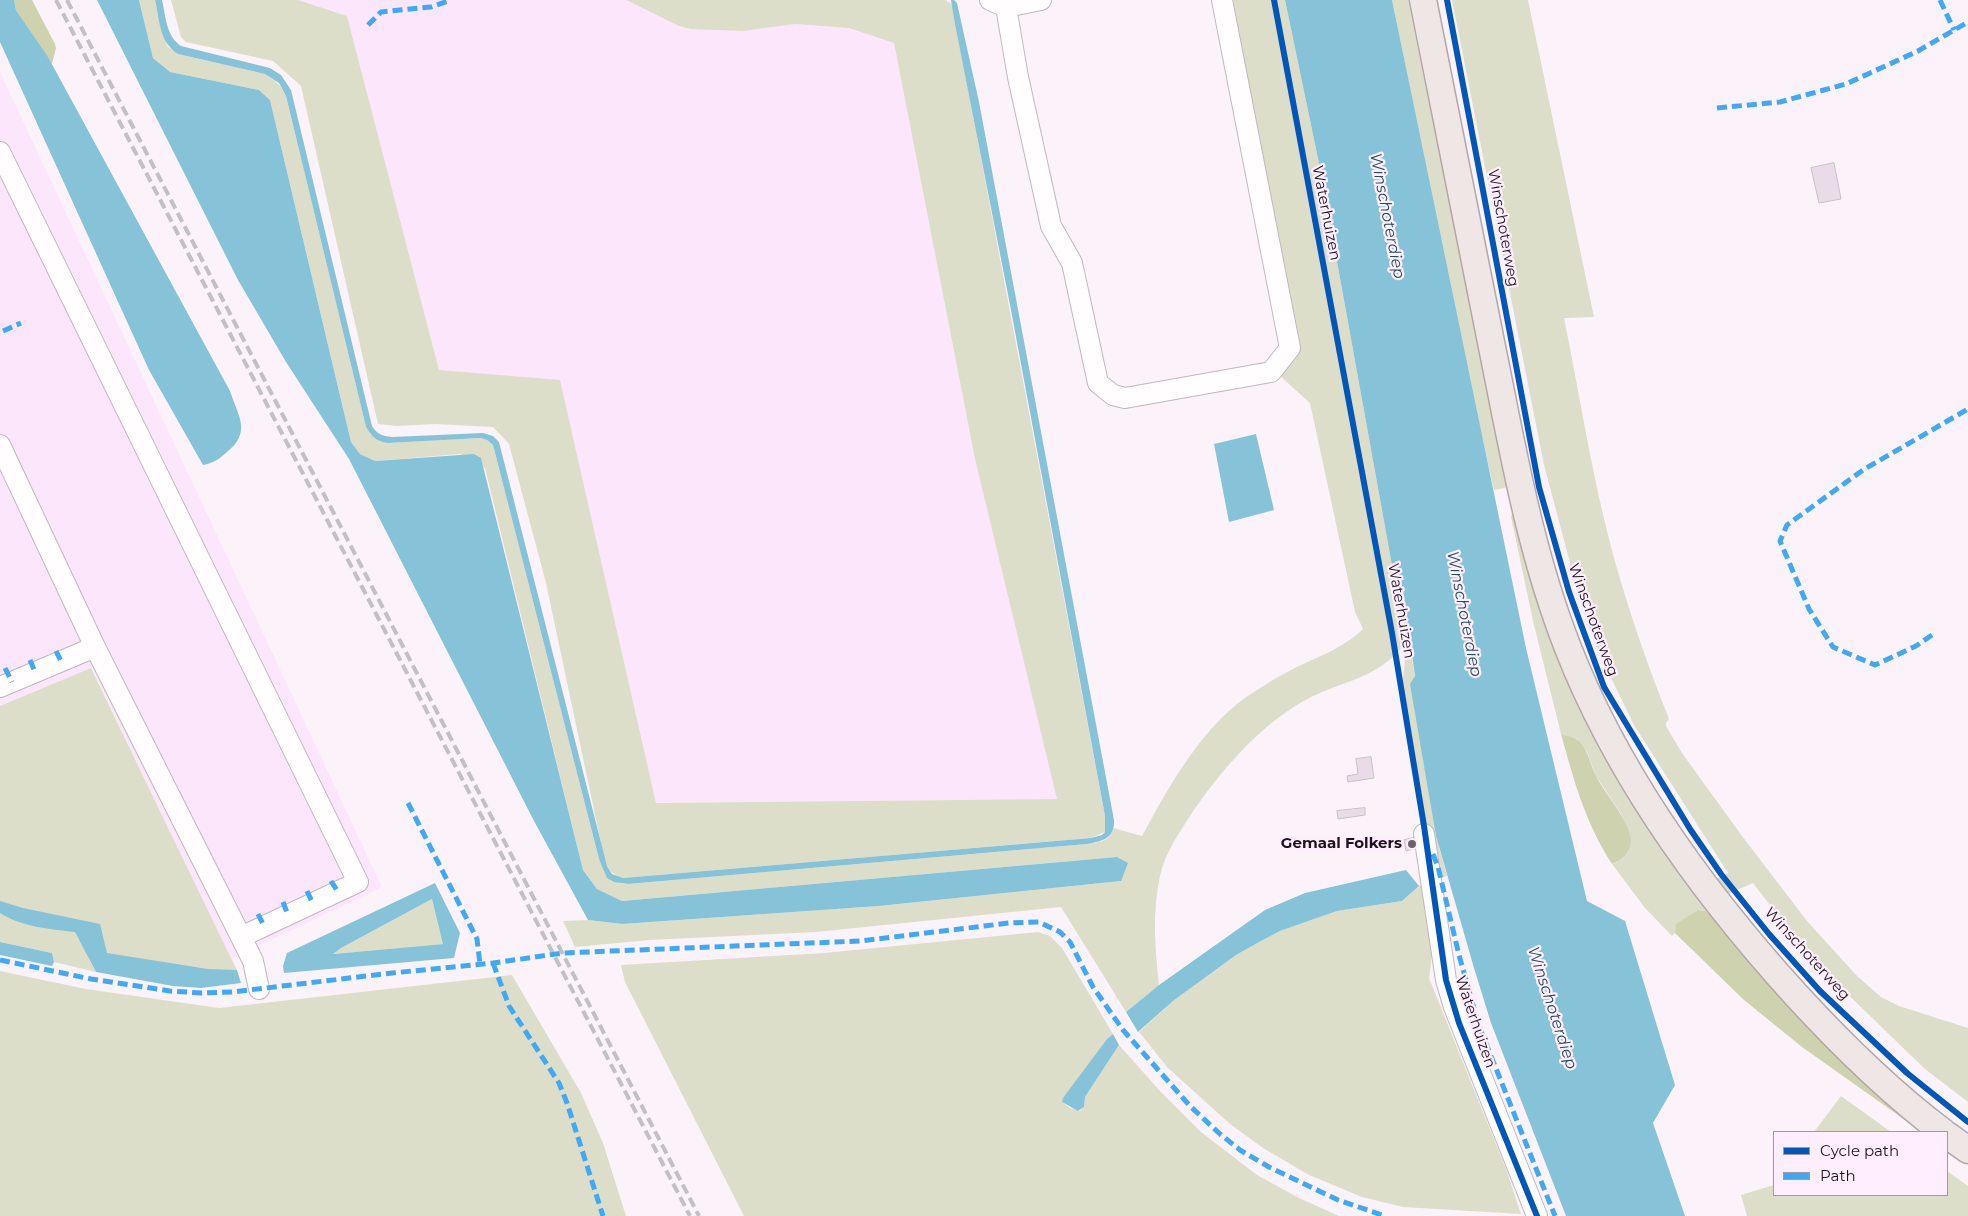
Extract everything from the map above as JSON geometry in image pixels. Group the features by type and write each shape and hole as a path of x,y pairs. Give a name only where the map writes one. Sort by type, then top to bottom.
{"main road":[{"name":"Winschoterweg","path":"1424,0 1521,492 1549,595 1569,652 1612,742 1682,854 1723,909 1775,972 1866,1068 1903,1101 1942,1131"},
{"path":"1948,1136 1968,1150"}],"street":[{"path":"1041,0 998,3 1018,77 1051,226 1072,262 1098,383 1113,395 1125,398 1270,372 1290,348 1222,0"},
{"path":"0,152 358,882 241,936"},
{"path":"0,445 95,647 253,961 258,989"},
{"path":"0,687 95,647"},
{"name":"Waterhuizen","path":"1424,834 1446,980 1454,1007 1537,1216"}],"shaded area":[{"path":"298,0 626,0 679,26 743,31 795,24 849,28 894,43 975,459 1058,799 656,803 560,381 439,370 347,16"},
{"path":"0,72 382,887 231,959 92,668 0,706"}],"green space":[{"path":"14,0 32,0 55,44 56,48 52,64 16,10"},
{"path":"139,0 155,0 167,46 178,54 265,74 272,78 284,92 366,427 371,435 388,443 481,438 493,445 599,859 619,883 628,884 1087,844 1107,839 1112,833 1113,828 1142,836 1190,755 1205,736 1238,703 1288,671 1339,647 1363,629 1355,612 1310,403 1279,375 1286,280 1233,0 1285,0 1321,173 1395,582 1403,589 1436,836 1447,876 1437,879 1414,765 1402,696 1405,659 1402,647 1382,666 1360,678 1311,697 1293,707 1243,749 1202,799 1177,837 1160,876 1155,917 1155,944 1159,985 1126,1012 1061,907 816,932 650,940 575,947 563,921 588,920 622,924 879,906 1121,881 1117,857 622,901 597,889 583,870 485,468 460,454 375,461 360,454 351,442 270,100 259,90 170,72 153,58"},
{"path":"171,0 298,0 347,16 439,370 560,380 656,803 1057,799 975,459 894,43 849,28 795,24 743,31 691,29 679,26 626,0 945,0 952,4 1105,816 1105,832 1091,838 623,878 613,873 607,865 604,855 546,583 509,444 493,427 435,424 397,426 378,424 301,86 273,61 186,42 181,37"},
{"path":"1392,0 1408,0 1509,483 1505,488 1494,490 1465,362"},
{"path":"1452,0 1528,0 1594,317 1564,318 1596,484 1612,550 1638,634 1669,719 1666,726 1682,753 1742,836 1807,921 1857,976 1881,997 1899,1006 1968,1028 1968,1102 1925,1069 1836,983 1799,943 1753,883 1726,895 1716,879 1728,873 1634,725 1596,647 1581,604 1544,465"},
{"path":"1514,505 1539,589 1711,906 1706,911 1698,910 1677,924 1675,933 1672,936 1645,908 1612,864 1617,862 1629,833 1621,814 1596,776 1587,752 1577,739 1561,734 1533,621 1511,517"},
{"path":"91,668 237,970 216,970 88,957 96,972 54,962 52,953 0,942 0,706"},
{"path":"1561,734 1575,738 1582,745 1596,776 1630,833 1631,845 1629,849 1622,858 1612,864 1587,817"},
{"path":"1428,883 1432,942 1429,978 1506,1169 1521,1214 1403,1207 1362,1197 1309,1175 1263,1148 1230,1124 1168,1068 1139,1032 1173,1001 1236,955 1280,931 1337,911 1402,901 1419,886"},
{"path":"432,899 444,944 332,954 341,948"},
{"path":"1698,910 1706,911 1921,1131 1802,1047 1744,1000 1675,933 1676,924"},
{"path":"1038,932 1050,936 1062,948 1113,1034 1107,1039 1062,1102 1070,1108 1080,1111 1084,1107 1085,1097 1119,1045 1160,1091 1201,1132 1257,1175 1299,1198 1339,1216 744,1216 625,982 621,965 824,953"},
{"path":"0,971 86,989 219,1008 512,975 581,1093 603,1143 626,1216 0,1216"},
{"path":"1841,1096 1890,1131 1815,1131"},
{"path":"1948,1172 1968,1186 1968,1216 1747,1216 1741,1195 1773,1185 1773,1196 1948,1196"}],"water":[{"path":"0,0 14,0 16,10 48,57 230,391 241,423 241,431 235,445 213,462 203,465 149,370 0,42"},
{"path":"97,0 139,0 153,58 170,72 259,90 270,100 351,442 360,454 375,461 474,454 481,458 583,870 597,889 622,901 1117,857 1128,863 1121,881 879,906 622,924 588,920 534,821 349,459 286,362 238,280"},
{"path":"155,0 162,0 169,32 181,46 270,68 281,75 291,90 374,429 380,434 392,437 483,433 493,436 499,442 607,866 612,874 623,878 1091,838 1102,835 1105,832 1105,816 1011,310 955,24 951,0 954,0 957,3 979,102 1114,820 1114,826 1110,835 1102,840 1087,844 628,884 614,882 607,878 599,859 493,445 481,438 388,443 377,440 370,433 366,427 286,96 279,83 265,74 178,54 167,43 161,30"},
{"name":"Winschoterdiep","path":"1285,0 1392,0 1526,648 1587,901 1625,921 1675,1085 1653,1123 1685,1216 1566,1216 1491,1023 1436,836 1410,684 1415,676 1403,590 1395,582 1321,173"},
{"path":"1256,434 1274,510 1229,522 1214,444"},
{"path":"1406,870 1419,886 1402,901 1337,911 1280,931 1236,955 1173,1001 1138,1032 1126,1012 1159,985 1265,910 1305,893"},
{"path":"435,883 460,933 454,958 284,973 283,966 287,953","holes":["432,899 443,944 333,954"]},
{"path":"0,901 23,908 100,924 107,953 208,969 237,970 241,983 201,988 173,986 96,972 75,932 36,927 8,918 0,913"},
{"path":"0,942 52,953 54,962 52,966 0,955"},
{"path":"1113,1034 1119,1045 1085,1097 1084,1107 1078,1111 1062,1102 1063,1098 1107,1039"}],"building":[{"path":"1834,163 1841,199 1819,203 1811,168"},
{"path":"1371,757 1374,778 1348,782 1347,776 1358,774 1356,759"},
{"path":"1365,808 1365,815 1338,819 1337,811"},
{"name":"Gemaal Folkers","path":"1418,837 1421,847 1406,851 1404,840"}],"railway":[{"path":"56,0 690,1216"},
{"path":"67,0 699,1216"}],"marked path":[{"path":"368,25 381,12 431,7 451,0"},
{"path":"1940,0 1954,30"},
{"path":"1717,108 1780,102 1846,84 1918,51 1968,22"},
{"path":"3,331 21,323"},
{"path":"1932,635 1916,646 1875,665 1833,647 1809,609 1780,541 1787,525 1863,470 1968,409"},
{"path":"56,651 61,661"},
{"path":"30,660 35,672"},
{"path":"5,668 12,682"},
{"path":"408,803 477,939 480,964"},
{"path":"1433,854 1479,1026 1555,1216"},
{"path":"331,881 338,892"},
{"path":"307,891 313,904"},
{"path":"283,902 288,915"},
{"path":"258,914 264,926"},
{"path":"0,960 91,979 170,991 232,992 493,963 563,953 860,941 1009,923 1039,922 1060,932 1070,942 1093,987 1123,1030 1190,1106 1220,1134 1240,1150 1269,1167 1338,1200 1385,1216"},
{"path":"493,963 509,1006 559,1083 603,1216"}],"cycle path":[{"path":"1274,0 1392,633 1424,826 1446,980 1459,1023 1537,1216"},
{"path":"1447,0 1539,487 1569,592 1604,687 1690,829 1721,874 1769,934 1820,991 1907,1073 1968,1122"}],"place":[{"name":"Gemaal Folkers","path":"1412,844"}]}
